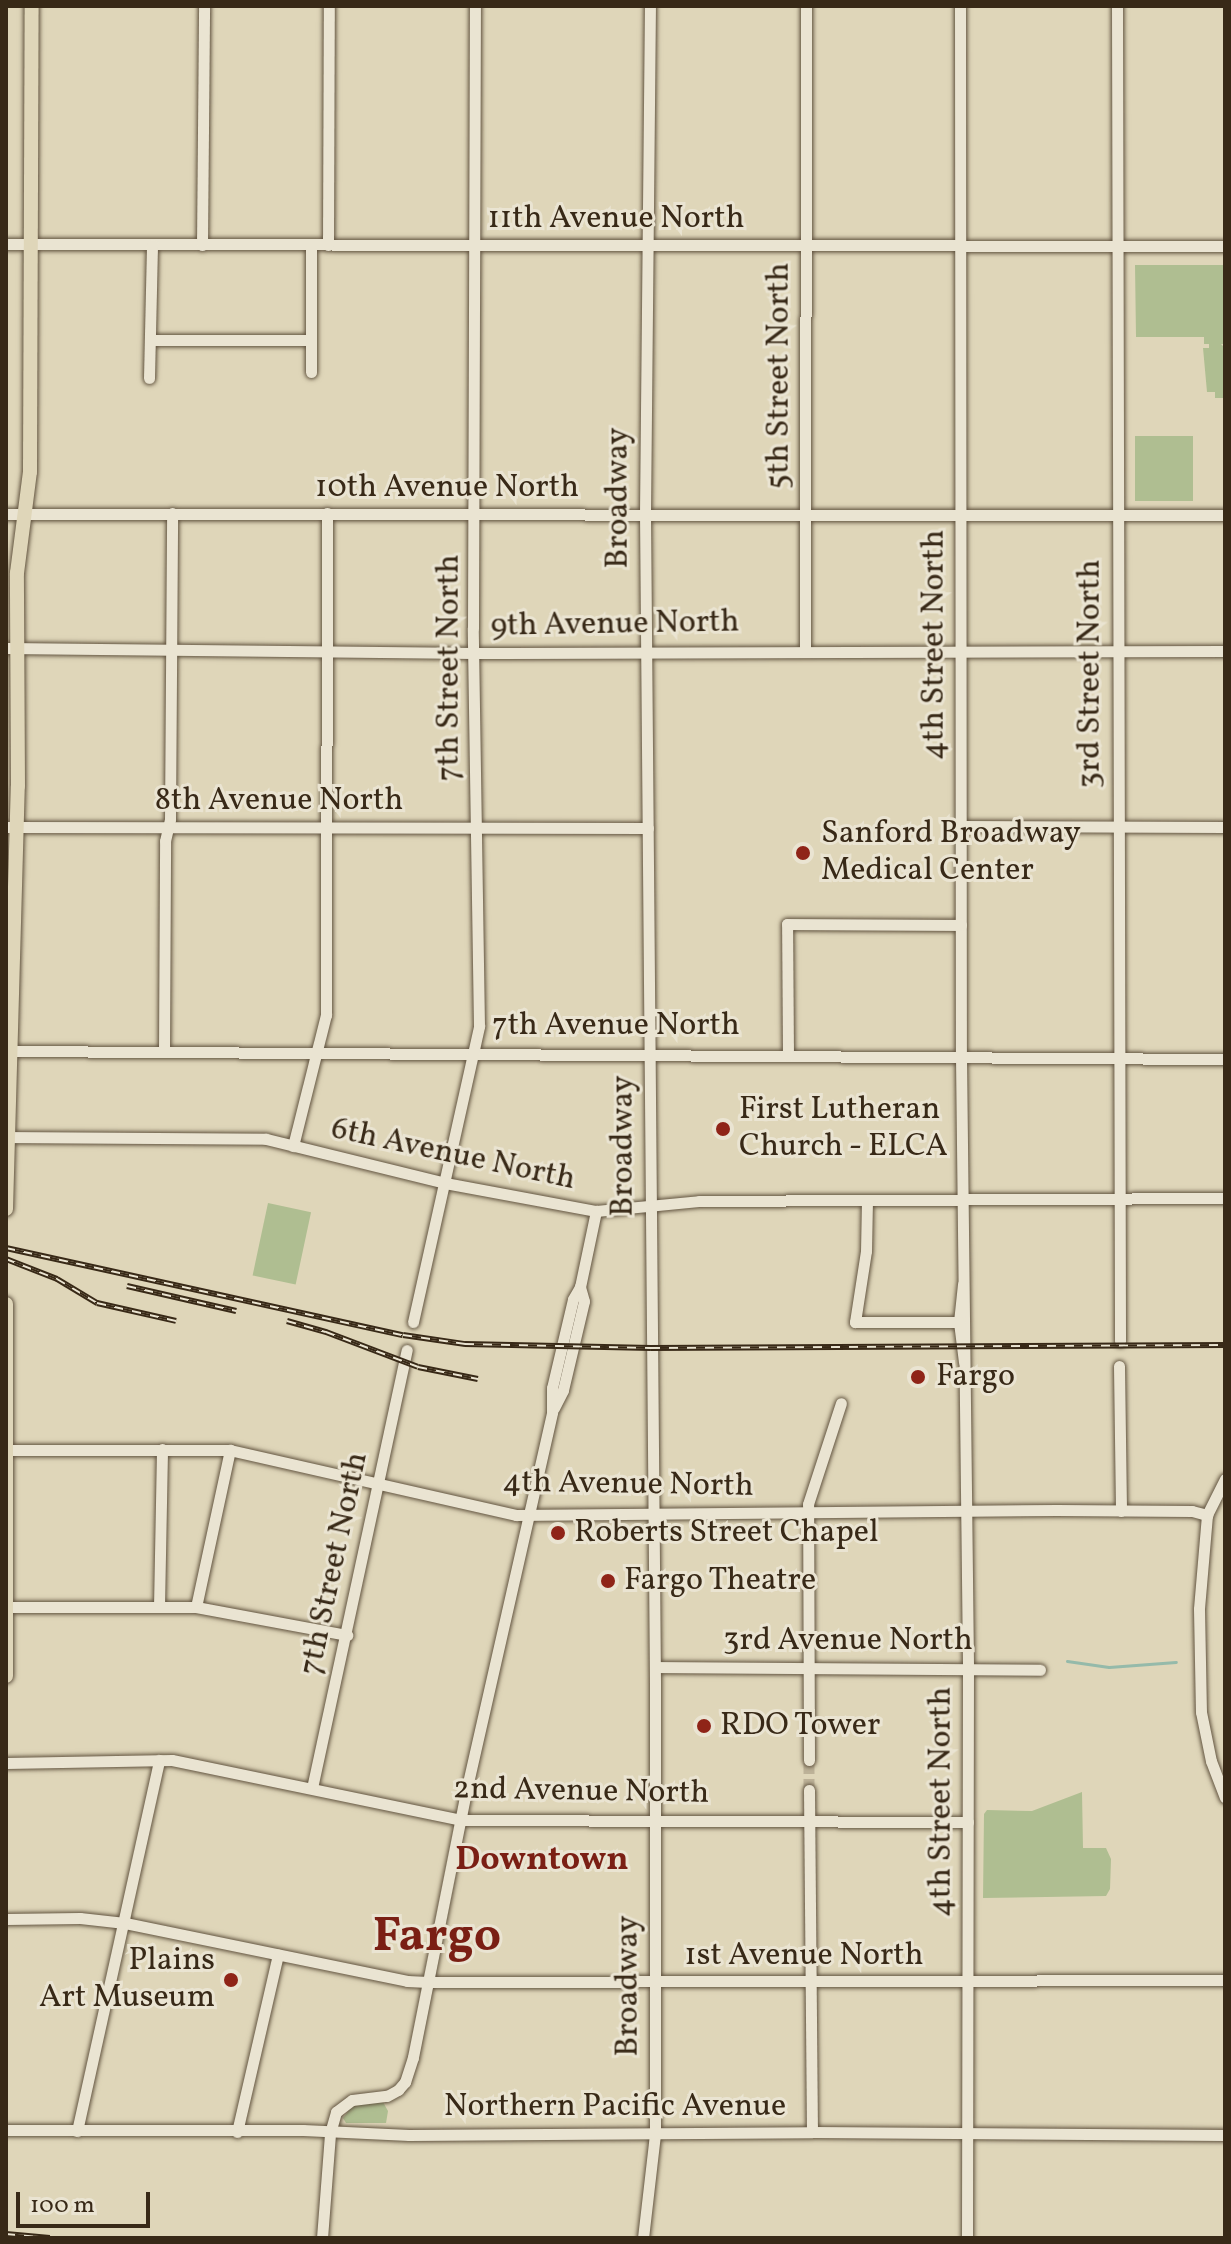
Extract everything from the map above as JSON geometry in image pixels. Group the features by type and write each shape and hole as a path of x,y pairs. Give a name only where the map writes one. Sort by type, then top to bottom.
{"main road":[{"path":"6,1209 12,648 17,573 30,472 32,6"},
{"path":"6,1304 6,1676"}],"street":[{"path":"202,245 204,6"},
{"path":"328,245 329,6"},
{"name":"7th Street North","path":"413,1322 479,1026 474,653 475,6"},
{"name":"Broadway","path":"643,2238 655,2134 656,1982 645,514 650,6"},
{"name":"5th Street North","path":"805,651 806,6"},
{"name":"4th Street North","path":"960,6 961,1057 963,1283 967,1297 967,2238"},
{"name":"3rd Street North","path":"1117,6 1116,651 1120,1341"},
{"name":"11th Avenue North","path":"6,244 1225,246"},
{"path":"149,378 152,244"},
{"path":"311,246 311,372"},
{"path":"150,340 310,340"},
{"path":"164,1052 173,650 172,513"},
{"path":"293,1146 326,1015 327,513"},
{"name":"10th Avenue North","path":"6,514 1225,515"},
{"name":"9th Avenue North","path":"12,648 474,653 646,650 1225,651"},
{"path":"961,826 1225,827"},
{"name":"8th Avenue North","path":"11,827 648,828"},
{"path":"788,1055 787,924 961,925"},
{"name":"7th Avenue North","path":"8,1051 1225,1059"},
{"name":"6th Avenue North","path":"8,1137 266,1139 445,1183 596,1211 699,1201 1225,1198"},
{"path":"867,1200 866,1251 855,1322 959,1322"},
{"path":"322,2238 330,2133 336,2112 352,2100 387,2096 405,2082 552,1412 552,1388 573,1299 580,1287 596,1211"},
{"name":"4th Street North","path":"963,1283 959,1297 959,1347 965,1366"},
{"name":"7th Street North","path":"312,1788 407,1350"},
{"path":"1119,1366 1121,1511"},
{"path":"809,1760 810,1498 841,1403"},
{"path":"159,1607 162,1449"},
{"name":"4th Avenue North","path":"7,1450 230,1450 508,1513 530,1515 966,1511 1192,1511 1207,1515"},
{"path":"196,1607 230,1450"},
{"path":"1225,1479 1207,1515 1200,1585 1201,1712 1211,1761 1225,1797"},
{"path":"6,1607 196,1607 347,1635"},
{"name":"3rd Avenue North","path":"655,1667 1040,1670"},
{"path":"77,2131 159,1760"},
{"name":"2nd Avenue North","path":"6,1763 159,1760 461,1820 968,1822"},
{"path":"809,1790 812,2132"},
{"name":"1st Avenue North","path":"6,1919 80,1918 125,1923 428,1982 1225,1980"},
{"path":"237,2132 278,1955"},
{"name":"Northern Pacific Avenue","path":"6,2130 1225,2135"}],"green space":[{"path":"1135,265 1225,265 1225,344 1221,344 1225,348 1225,398 1215,398 1215,392 1207,392 1203,348 1209,348 1209,344 1204,344 1204,337 1136,337"},
{"path":"1135,436 1193,436 1193,501 1135,501"},
{"path":"268,1203 311,1212 296,1285 253,1275"},
{"path":"1082,1792 1083,1848 1106,1848 1111,1859 1110,1889 1106,1896 983,1898 984,1814 987,1810 1032,1811"},
{"path":"383,2102 388,2111 386,2123 346,2123 343,2118 353,2105"}],"waterway":[{"path":"1067,1661 1109,1667 1176,1662"}],"tunnel":[{"path":"809,1760 809,1790"}],"railway":[{"path":"6,1248 403,1335 465,1344 651,1348 1225,1345"},
{"path":"6,1259 57,1279 97,1303 176,1321"},
{"path":"127,1286 236,1311"},
{"path":"287,1321 326,1332 418,1367 478,1379"},
{"path":"6,2234 50,2238"}],"place":[{"name":"Sanford Broadway Medical Center","path":"803,853"},
{"name":"First Lutheran Church - ELCA","path":"723,1129"},
{"name":"Fargo","path":"918,1377"},
{"name":"Roberts Street Chapel","path":"558,1533"},
{"name":"Fargo Theatre","path":"608,1581"},
{"name":"RDO Tower","path":"704,1726"},
{"name":"Plains Art Museum","path":"231,1980"}],"district":[{"name":"Downtown","path":"542,1861"},
{"name":"Fargo","path":"437,1938"}]}
